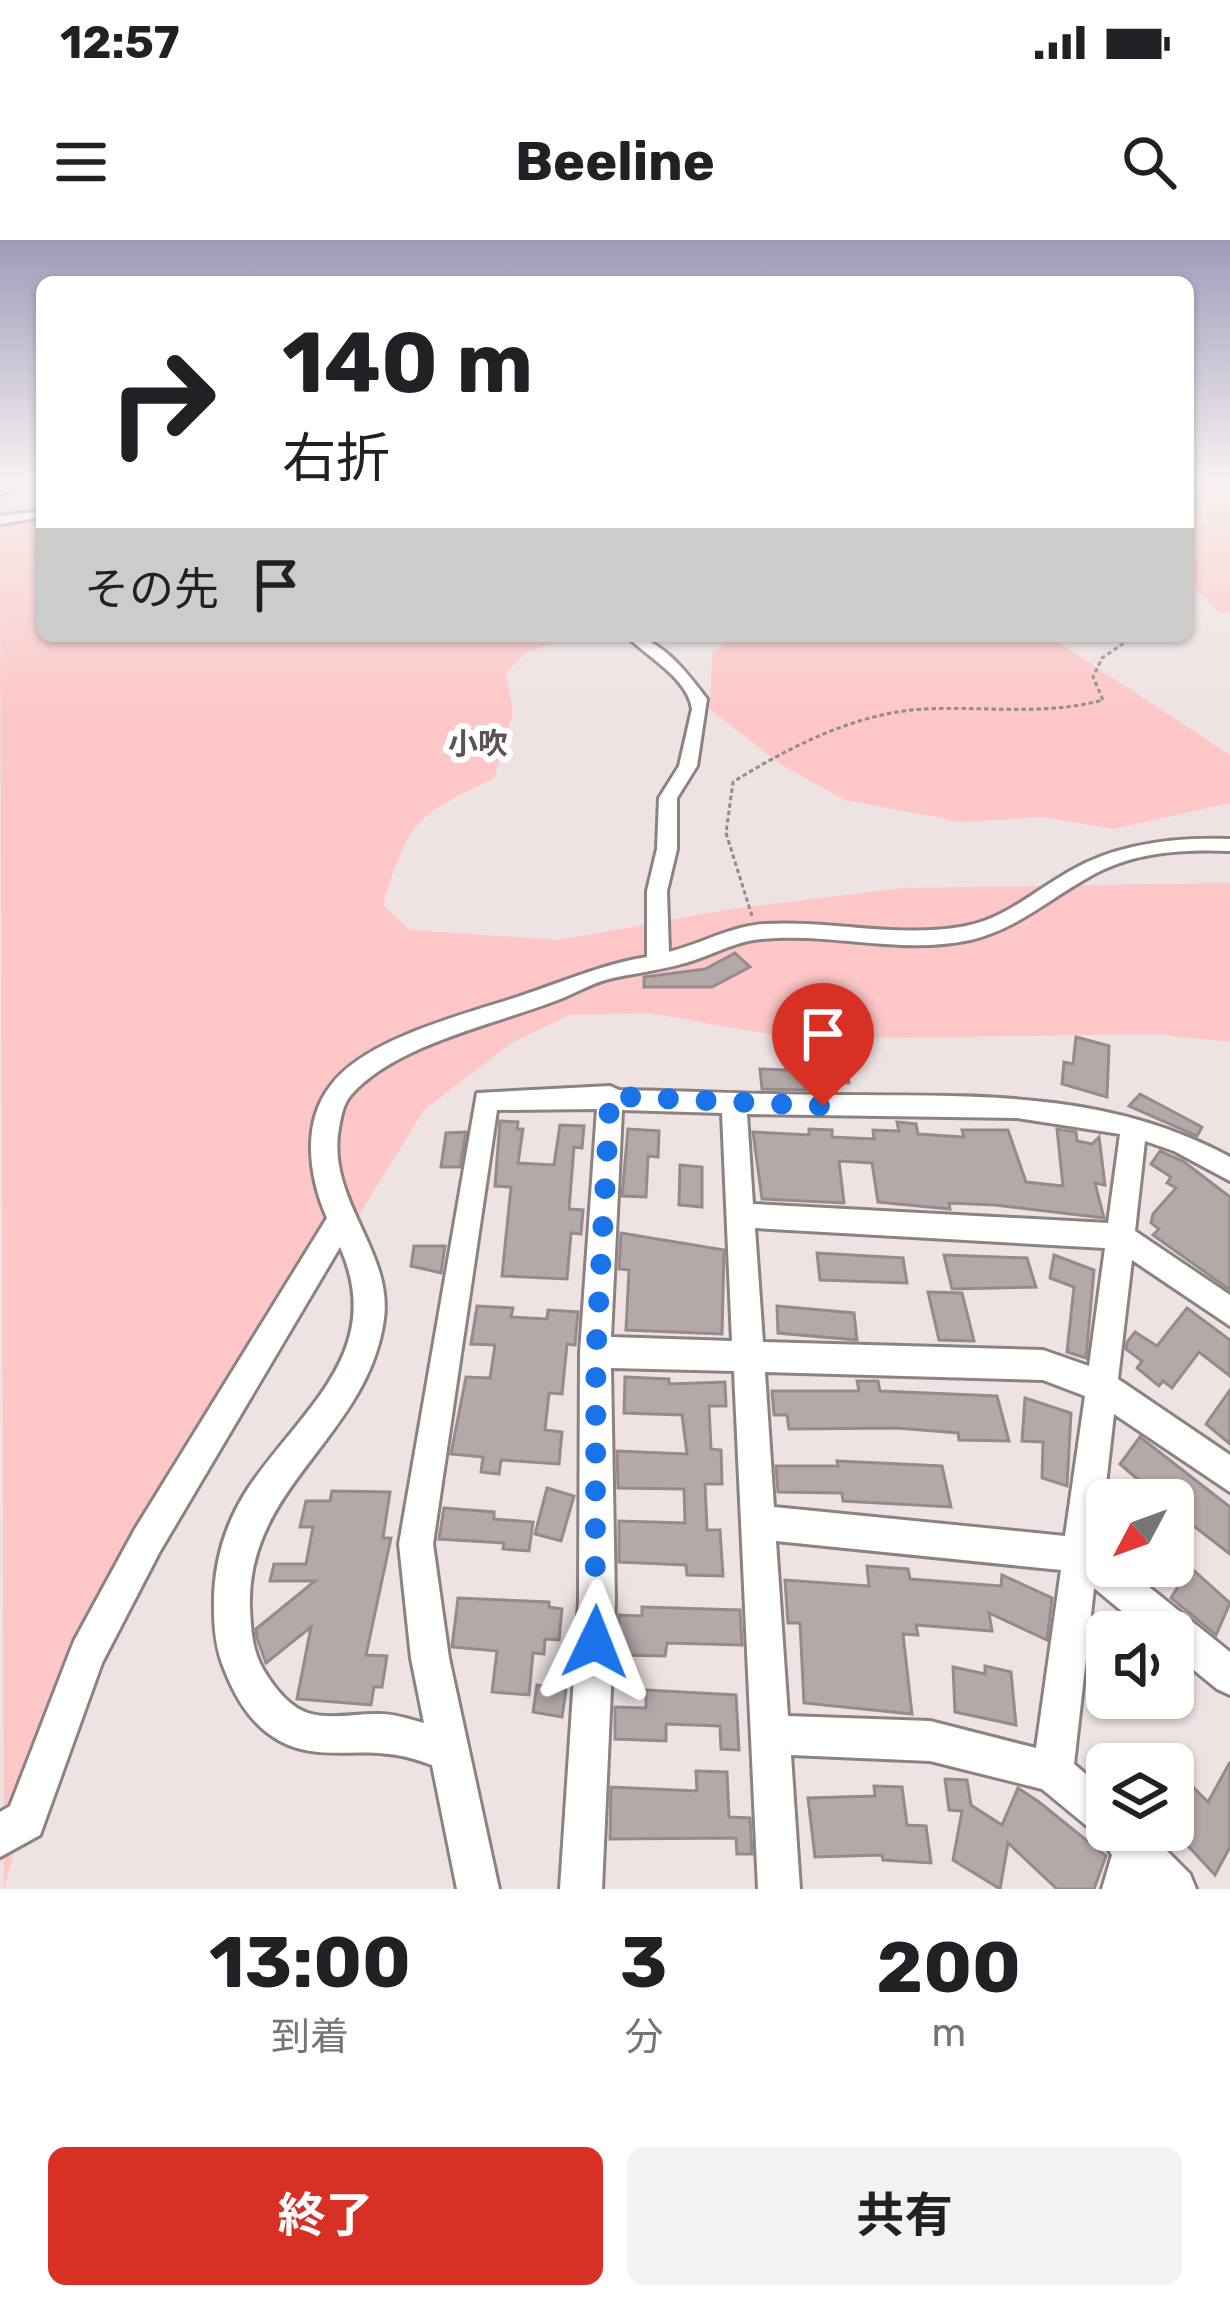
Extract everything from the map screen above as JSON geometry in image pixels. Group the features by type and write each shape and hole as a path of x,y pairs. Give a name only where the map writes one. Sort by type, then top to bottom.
{"street":[{"path":"641,642 675,670 699,699 700,709 688,766 668,798 667,849 657,891 658,962"},
{"path":"451,1750 388,1734 330,1736 292,1727 256,1695 236,1655 227,1594 239,1537 262,1490 315,1435 349,1384 370,1317 370,1286 320,1172 327,1116 339,1090 354,1076 406,1049 598,974 759,932 906,940 970,933 1000,924 1044,902 1081,872 1127,855 1161,847 1230,844"},
{"path":"581,1889 597,1601 596,1352 610,1096"},
{"path":"478,1889 430,1658 416,1544 486,1100 610,1096 734,1104 1046,1111 1135,1127 1230,1170"},
{"path":"734,1104 779,1889"},
{"path":"1053,1772 1135,1127"},
{"path":"740,1216 1120,1236 1230,1312"},
{"path":"0,1837 25,1820 87,1654 147,1541 340,1221"},
{"path":"596,1352 1043,1365 1100,1386 1230,1475"},
{"path":"757,1522 1081,1555 1230,1676"},
{"path":"771,1735 930,1741 1053,1772 1086,1808"},
{"path":"1126,1851 1174,1889"}],"path":[{"path":"759,932 726,848 726,801 733,782 778,757 899,712 944,709 1036,715 1103,700 1093,677 1096,666 1126,642"}],"shaded area":[{"path":"0,558 36,558 36,642 555,642 527,652 506,673 513,712 494,778 431,812 409,837 383,905 410,930 560,940 730,909 904,888 1230,883 1230,1042 1154,1034 798,1039 648,1013 569,1015 510,1044 424,1110 222,1437 34,1775 4,1889"},
{"path":"1194,558 1230,558 1230,613 1219,613 1194,587"},
{"path":"727,642 1058,642 1230,755 1230,803 1113,829 1043,817 962,822 845,800 780,764 710,709 712,654"}],"building":[{"path":"735,953 750,967 712,987 644,987 644,977 705,969"},
{"path":"1076,1037 1109,1046 1107,1097 1062,1084 1064,1062 1073,1064"},
{"path":"785,1058 846,1065 849,1083 805,1082 806,1090 762,1089 760,1069 786,1070"},
{"path":"1140,1094 1202,1127 1197,1136 1129,1106"},
{"path":"500,1121 518,1122 517,1129 523,1129 518,1163 554,1165 560,1125 584,1126 582,1148 574,1147 569,1209 583,1210 581,1234 571,1233 567,1279 502,1276 511,1187 495,1186"},
{"path":"897,1122 916,1124 918,1134 964,1137 962,1130 1008,1130 1026,1182 1063,1186 1057,1129 1076,1132 1077,1141 1092,1144 1099,1137 1105,1185 1095,1183 1104,1218 995,1205 949,1203 950,1209 878,1202 872,1163 839,1161 844,1203 762,1199 753,1132 809,1135 809,1129 832,1130 832,1137 874,1139 873,1130 899,1131"},
{"path":"628,1129 659,1131 658,1157 648,1156 646,1197 622,1196"},
{"path":"466,1132 460,1167 441,1167 446,1133"},
{"path":"1160,1151 1183,1161 1230,1197 1230,1290 1153,1235 1159,1229 1151,1223 1153,1214 1176,1188 1167,1183 1171,1177 1151,1164"},
{"path":"680,1165 702,1167 702,1207 679,1205"},
{"path":"621,1233 724,1250 722,1334 626,1330 629,1270 619,1269"},
{"path":"414,1246 445,1246 441,1273 411,1266"},
{"path":"817,1253 903,1258 907,1283 820,1280"},
{"path":"944,1255 1027,1258 1036,1287 952,1289"},
{"path":"1054,1255 1094,1270 1086,1358 1067,1352 1074,1287 1050,1278"},
{"path":"928,1292 962,1293 974,1341 939,1340"},
{"path":"477,1306 513,1308 511,1317 547,1319 548,1310 578,1312 575,1345 567,1344 562,1394 549,1393 545,1430 562,1432 559,1464 501,1460 499,1474 481,1472 483,1457 451,1454 466,1377 490,1378 495,1345 471,1344"},
{"path":"777,1306 854,1313 857,1340 778,1333"},
{"path":"1187,1308 1230,1340 1230,1376 1199,1352 1172,1388 1163,1381 1159,1386 1137,1368 1142,1361 1126,1349 1127,1342 1135,1332 1157,1346"},
{"path":"625,1377 669,1379 669,1384 725,1382 726,1406 709,1406 711,1449 721,1450 722,1484 705,1484 707,1530 720,1530 723,1576 687,1575 686,1565 619,1562 619,1521 685,1523 684,1489 618,1488 617,1451 687,1454 682,1415 624,1413"},
{"path":"857,1381 878,1381 880,1391 997,1396 1009,1441 959,1440 958,1433 897,1428 789,1429 787,1415 774,1415 772,1391 859,1391"},
{"path":"1230,1390 1230,1444 1206,1424"},
{"path":"1025,1398 1071,1413 1067,1486 1042,1478 1043,1442 1022,1441"},
{"path":"1140,1437 1194,1479 1137,1479 1120,1464"},
{"path":"837,1461 942,1466 951,1507 843,1501 842,1493 778,1492 776,1466 838,1466"},
{"path":"1194,1479 1230,1507 1230,1554 1194,1526"},
{"path":"547,1488 574,1496 561,1541 535,1534"},
{"path":"332,1491 390,1492 383,1538 391,1538 366,1655 387,1656 382,1687 374,1687 371,1705 297,1699 311,1627 266,1663 257,1638 256,1629 315,1581 270,1581 274,1564 306,1564 313,1527 300,1527 306,1501 330,1501"},
{"path":"444,1508 494,1512 494,1519 533,1522 529,1551 503,1549 504,1543 439,1539"},
{"path":"867,1566 908,1569 910,1579 1001,1586 1002,1575 1052,1598 1047,1640 989,1613 992,1631 916,1625 918,1635 903,1634 912,1714 804,1703 800,1623 788,1623 785,1580 869,1586"},
{"path":"1194,1571 1230,1603 1216,1635 1194,1617 1194,1611 1171,1598 1178,1587 1194,1587"},
{"path":"458,1598 549,1602 549,1607 562,1609 559,1640 545,1639 544,1654 533,1653 529,1695 492,1692 497,1651 452,1647"},
{"path":"642,1607 740,1610 742,1645 667,1643 665,1656 617,1655 619,1615 642,1616"},
{"path":"985,1666 1011,1672 1016,1725 955,1712 953,1667 985,1674"},
{"path":"537,1685 566,1690 562,1717 533,1712"},
{"path":"646,1690 736,1695 739,1750 721,1749 720,1726 666,1724 666,1741 615,1739 615,1707 646,1708"},
{"path":"1230,1762 1230,1847 1215,1875 1193,1851 1194,1788 1208,1802"},
{"path":"696,1771 727,1772 729,1817 750,1818 752,1854 737,1854 736,1838 610,1839 611,1787 697,1791"},
{"path":"945,1779 967,1780 971,1805 1002,1825 1018,1788 1086,1840 1086,1851 1106,1856 1094,1889 1057,1889 1008,1843 1000,1889 953,1860 962,1811 949,1810"},
{"path":"874,1786 902,1787 907,1825 926,1826 931,1863 883,1860 882,1855 815,1857 808,1798 875,1796"}],"district":[{"name":"小吹","path":"478,744"}],"route":[{"path":"595,1642 596,1352 610,1096 823,1106"}]}
